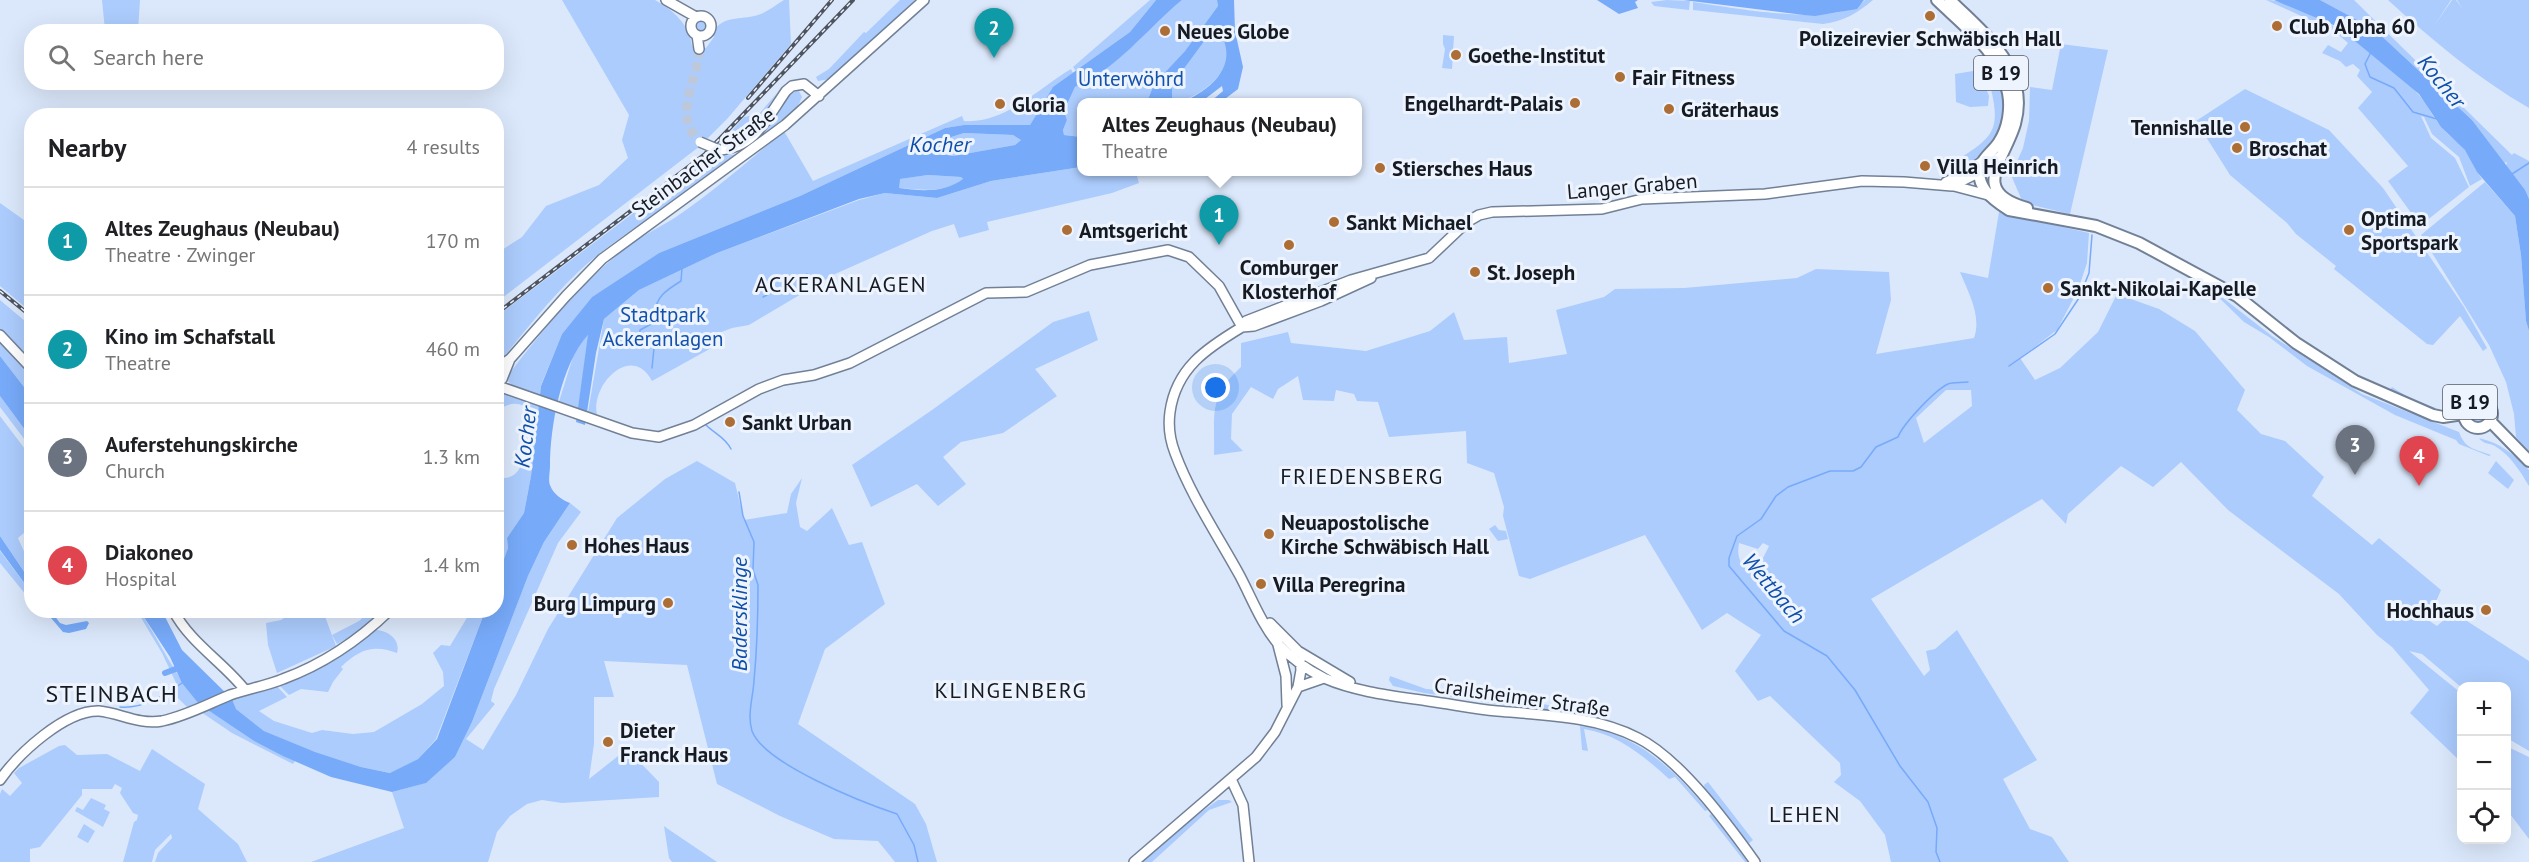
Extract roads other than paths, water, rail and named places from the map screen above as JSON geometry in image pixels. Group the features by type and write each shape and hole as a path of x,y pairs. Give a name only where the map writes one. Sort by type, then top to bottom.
{"main road":[{"path":"666,0 694,20"},
{"name":"Steinbacher Straße","path":"504,370 510,359 602,259 728,168 819,96 924,0"},
{"name":"B 19","path":"1937,0 1994,58 2006,85 2009,102 2007,123 2000,141 1976,171"},
{"name":"B 19","path":"1950,0 1997,47 2015,82 2018,101 2015,125 1999,157 1994,195"},
{"path":"705,16 711,23 710,31 699,41 692,30 694,20 705,16"},
{"path":"700,142 718,150 732,149 754,136 792,86 804,84 819,96"},
{"name":"Langer Graben","path":"1351,280 1429,258 1467,222 1479,215 1602,210 1642,199 1765,195 1862,181 1952,186 1999,157"},
{"path":"1976,171 1982,185 1994,195"},
{"name":"Langer Graben","path":"1935,185 1976,171"},
{"name":"B 19","path":"1952,186 1994,195 2009,210 2096,226 2139,243 2237,296 2296,343 2355,381 2433,415 2443,417 2463,414"},
{"path":"504,385 511,391 632,434 650,437 671,434 689,427 759,389 783,380 814,375 850,363 986,293 1035,289 1090,265 1168,250 1189,257 1219,286 1242,327"},
{"name":"Crailsheimer Straße","path":"1242,327 1254,326 1344,291 1386,270"},
{"path":"1344,291 1351,280"},
{"name":"Crailsheimer Straße","path":"1351,280 1246,321 1242,327 1204,351 1189,365 1175,393 1169,423 1171,441 1186,480 1278,643 1300,663 1324,678 1372,692 1494,711 1533,713 1588,721 1637,737 1656,748 1679,770 1736,836 1755,862"},
{"path":"0,335 24,360"},
{"name":"B 19","path":"2479,399 2491,408 2490,421 2482,428 2474,428 2465,421 2463,414 2469,402 2479,399"},
{"name":"B 19","path":"2490,421 2529,460"},
{"name":"Crailsheimer Straße","path":"1247,590 1264,616 1298,651 1372,692"},
{"path":"176,618 182,628 246,690"},
{"path":"0,780 15,761 36,742 76,715 101,711 152,722 195,710 232,694 285,679 340,652 381,618"},
{"path":"1278,643 1286,676 1287,709"},
{"path":"1134,862 1231,779 1266,745 1298,687 1300,663 1298,651"},
{"path":"1286,676 1300,663"},
{"name":"Crailsheimer Straße","path":"1300,663 1316,663"},
{"path":"1298,687 1324,678"},
{"path":"1231,779 1243,804 1249,862"}],"waterway":[{"path":"2371,52 2365,64 2370,77 2394,88 2413,112 2437,119"},
{"path":"2512,174 2529,163"},
{"name":"Wettbach","path":"2009,366 2055,334 2079,298 2089,273 2092,235"},
{"path":"654,314 663,294 681,281 682,268"},
{"path":"763,297 807,274"},
{"path":"652,368 655,338 640,334 640,330 655,322 655,319"},
{"name":"Wettbach","path":"1940,862 1936,852 1937,828 1928,802 1900,766 1855,690 1827,656 1784,631 1729,566 1729,558 1737,536 1761,519 1776,496 1788,487 1830,471 1853,471 1861,467 1876,447 1898,437 1913,416 1942,387 1950,383 1968,382"},
{"name":"Badersklinge","path":"706,425 731,449"},
{"name":"Badersklinge","path":"739,492 743,516 754,542 753,570 758,585 756,657 750,712 752,731 760,744 794,769 840,792 897,814 914,845 918,862"},
{"path":"165,673 181,667"},
{"path":"120,707 145,704 182,683"}],"tunnel":[{"path":"699,49 688,98 687,121 700,142"}],"railway":[{"path":"748,98 832,0"},
{"path":"504,308 705,154 853,0"},
{"path":"0,291 24,310"}],"place":[{"name":"Polizeirevier Schwäbisch Hall","path":"1930,16"},
{"name":"Club Alpha 60","path":"2277,26"},
{"name":"Neues Globe","path":"1165,31"},
{"name":"Goethe-Institut","path":"1456,55"},
{"name":"Kino im Schafstall","path":"994,58"},
{"name":"Fair Fitness","path":"1620,77"},
{"name":"Engelhardt-Palais","path":"1575,103"},
{"name":"Gloria","path":"1000,104"},
{"name":"Gräterhaus","path":"1669,109"},
{"name":"Tennishalle","path":"2245,127"},
{"name":"Broschat","path":"2237,148"},
{"name":"Villa Heinrich","path":"1925,166"},
{"name":"Stiersches Haus","path":"1380,168"},
{"name":"Sankt Michael","path":"1334,222"},
{"name":"Amtsgericht","path":"1067,230"},
{"name":"Optima Sportspark","path":"2349,230"},
{"name":"Altes Zeughaus (Neubau)","path":"1219,245"},
{"name":"Comburger Klosterhof","path":"1289,245"},
{"name":"St. Joseph","path":"1475,272"},
{"name":"Sankt-Nikolai-Kapelle","path":"2048,288"},
{"name":"Sankt Urban","path":"730,422"},
{"name":"Auferstehungskirche","path":"2355,475"},
{"name":"Diakoneo","path":"2419,486"},
{"name":"Neuapostolische Kirche Schwäbisch Hall","path":"1269,534"},
{"name":"Hohes Haus","path":"572,545"},
{"name":"Villa Peregrina","path":"1261,584"},
{"name":"Burg Limpurg","path":"668,603"},
{"name":"Hochhaus","path":"2486,610"},
{"name":"Dieter Franck Haus","path":"608,742"}],"district":[{"name":"ACKERANLAGEN","path":"841,284"},
{"name":"FRIEDENSBERG","path":"1362,476"},
{"name":"KLINGENBERG","path":"1011,690"},
{"name":"STEINBACH","path":"112,693"},
{"name":"LEHEN","path":"1805,814"}],"park label":[{"name":"Unterwöhrd","path":"1131,78"},
{"name":"Stadtpark Ackeranlagen","path":"663,326"}],"water label":[{"name":"Kocher","path":"2442,81"},
{"name":"Kocher","path":"940,144"},
{"name":"Kocher","path":"525,437"}]}
